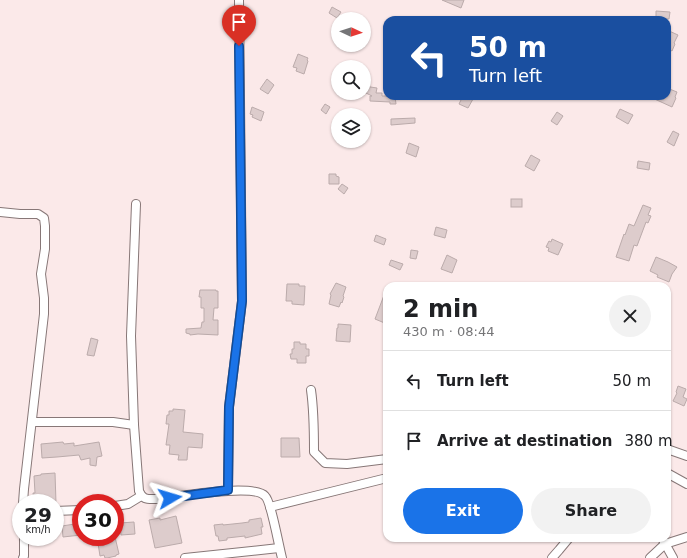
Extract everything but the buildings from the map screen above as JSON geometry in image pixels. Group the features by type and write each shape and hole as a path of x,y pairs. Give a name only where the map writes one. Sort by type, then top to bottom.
{"street":[{"path":"228,490 229,407 242,301 239,0"},
{"path":"136,204 131,336 134,425 139,491 141,496 147,499 156,500 228,490 257,491 265,496 270,507 282,558"},
{"path":"0,212 38,214 44,218 45,226 45,249 41,274 44,314 24,494"},
{"path":"311,390 313,404 314,452 325,463 347,464 383,460"},
{"path":"32,422 113,422 134,425"},
{"path":"671,450 687,456"},
{"path":"671,475 687,484"},
{"path":"270,507 383,479"},
{"path":"124,505 128,504 141,496"},
{"path":"671,540 687,537"},
{"path":"552,558 566,542"},
{"path":"650,558 663,542"},
{"path":"665,542 673,558"},
{"path":"23,558 24,546"},
{"path":"185,558 279,548"}],"route":[{"path":"170,498 228,490 229,407 242,301 239,46"}]}
